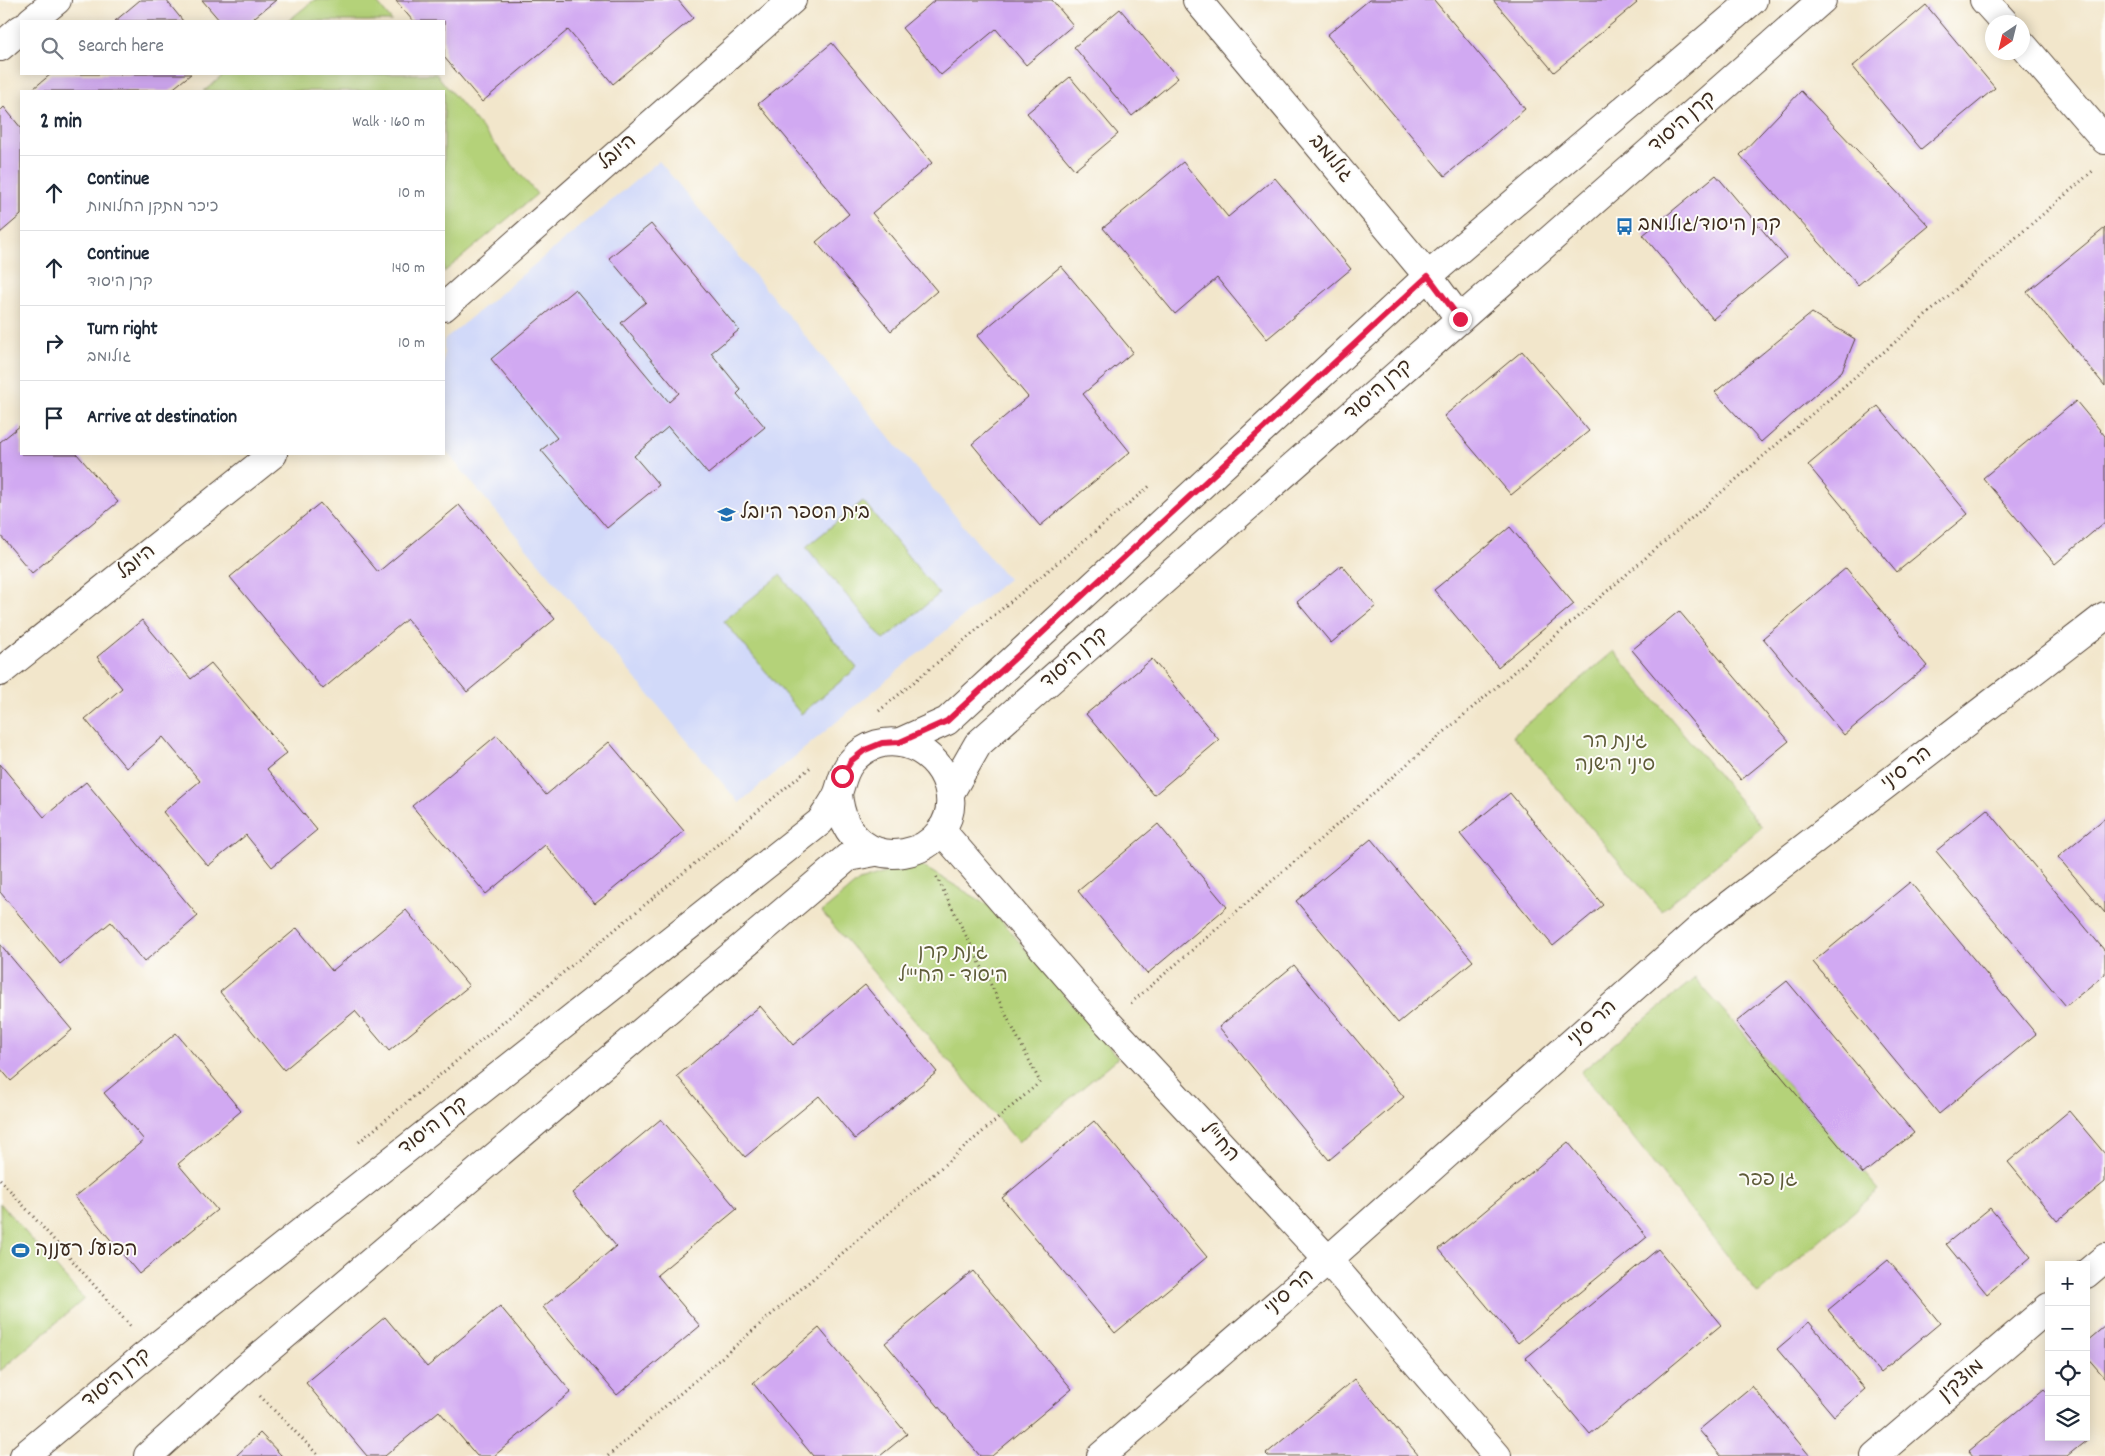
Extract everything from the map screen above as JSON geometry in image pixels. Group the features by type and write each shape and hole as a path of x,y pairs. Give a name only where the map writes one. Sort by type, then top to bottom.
{"street":[{"path":"32,20 57,0"},
{"name":"היובל","path":"445,306 792,0"},
{"name":"גולומב","path":"1197,0 1428,276 1460,319"},
{"name":"קרן היסוד","path":"900,742 947,721 1428,276 1753,0"},
{"name":"קרן היסוד","path":"950,793 978,744 1822,0"},
{"path":"1984,0 1998,15"},
{"path":"0,47 20,30"},
{"path":"2030,53 2105,140"},
{"name":"היובל","path":"0,672 272,455"},
{"name":"הר סיני","path":"1101,1456 1328,1260 1706,924 2105,616"},
{"path":"148,1456 239,1374 848,857 875,852 893,855 911,852 928,844 949,838 950,793 945,775 934,759 918,748 900,742 882,743 865,750 851,761 842,776 838,794 839,812 847,829 859,842 875,852"},
{"name":"קרן היסוד","path":"24,1456 142,1358 820,822 838,794"},
{"name":"החי\"ל","path":"949,838 1108,1023 1328,1260 1497,1456"},
{"path":"2090,1271 2105,1258"},
{"name":"מוצקין","path":"1874,1456 2045,1309"}],"path":[{"path":"1108,1023 2098,167"},
{"path":"608,1456 1040,1082 936,876 949,838"},
{"path":"0,1179 133,1330"},
{"path":"239,1374 319,1456"}],"shaded area":[{"name":"בית הספר היובל","path":"659,161 1008,579 739,803 445,450 445,339"}],"green space":[{"path":"314,0 375,0 391,20 289,20"},
{"path":"224,75 437,75 537,194 445,271 445,90 205,90"},
{"path":"863,501 939,594 884,640 806,547"},
{"path":"780,575 857,668 801,714 724,621"},
{"name":"גינת הר סיני הישנה","path":"1614,651 1762,827 1661,911 1513,736"},
{"name":"גינת קרן היסוד - החי\"ל","path":"917,863 988,905 1118,1058 1018,1142 822,912 859,881"},
{"name":"גן פפר","path":"1695,978 1879,1190 1758,1294 1581,1072"},
{"name":"הפועל רעננה","path":"0,1203 84,1299 0,1371"}],"building":[{"path":"140,0 166,0 182,20 116,20"},
{"path":"202,0 276,0 251,20 219,20"},
{"path":"678,0 693,18 613,84 568,30 482,102 445,58 445,20 412,20 396,1"},
{"path":"935,0 1052,0 1073,25 1026,65 996,29 941,75 902,28"},
{"path":"1369,0 1434,0 1525,109 1445,176 1327,35"},
{"path":"1493,0 1634,0 1637,3 1554,72"},
{"path":"1926,5 1995,88 1921,149 1852,67"},
{"path":"1120,9 1178,78 1132,116 1074,47"},
{"path":"832,43 932,163 872,213 937,291 891,331 816,242 849,214 758,104"},
{"path":"50,75 190,75 171,90 35,90 34,88"},
{"path":"1070,77 1118,134 1075,170 1027,113"},
{"path":"1801,91 1929,226 1858,285 1740,155"},
{"path":"4,107 20,127 20,216 0,233 0,111"},
{"path":"1183,162 1228,217 1275,178 1351,269 1267,339 1217,278 1175,314 1103,228"},
{"path":"1716,175 1786,258 1713,319 1643,235"},
{"path":"651,224 739,330 711,353 741,390 737,394 765,427 708,474 668,427 634,456 659,485 607,528 541,450 557,438 491,359 575,289 669,402 679,393 621,323 646,302 609,258"},
{"path":"2105,228 2105,386 2027,292"},
{"path":"1061,266 1133,352 1083,394 1130,452 1040,526 972,444 1028,397 977,336"},
{"path":"1812,313 1855,339 1842,371 1761,442 1715,392"},
{"path":"1522,351 1589,431 1511,495 1444,416"},
{"path":"2076,401 2105,436 2105,522 2055,564 1983,478"},
{"path":"1878,406 1968,514 1897,572 1808,465"},
{"path":"20,426 20,455 78,455 118,502 32,573 0,535 0,442"},
{"path":"320,503 378,572 459,505 555,619 467,692 407,619 323,689 230,577"},
{"path":"1510,527 1574,604 1498,667 1434,590"},
{"path":"1342,565 1376,606 1331,643 1297,602"},
{"path":"1846,568 1927,666 1844,735 1763,638"},
{"path":"1679,611 1789,741 1741,780 1632,650"},
{"path":"142,620 191,679 211,663 287,753 267,769 317,830 272,867 246,835 208,866 163,812 200,781 163,737 126,768 85,719 122,688 97,657"},
{"path":"1152,659 1219,740 1154,795 1086,714"},
{"path":"497,735 546,795 609,742 684,831 595,904 545,845 486,894 412,806"},
{"path":"0,764 44,817 86,782 198,916 144,962 111,922 60,964 0,892"},
{"path":"1510,793 1603,905 1553,946 1460,834"},
{"path":"1987,809 2105,951 2105,974 2066,1006 1936,851"},
{"path":"2105,818 2105,913 2058,857"},
{"path":"1158,824 1227,907 1147,974 1078,891"},
{"path":"1371,839 1473,961 1398,1023 1296,901"},
{"path":"1910,882 2036,1034 1939,1114 1813,962"},
{"path":"406,910 469,986 389,1051 355,1011 284,1070 220,992 297,928 332,971"},
{"path":"0,944 72,1030 11,1081 0,1068"},
{"path":"1294,965 1404,1097 1329,1160 1219,1027"},
{"path":"1787,981 1914,1133 1863,1174 1736,1022"},
{"path":"865,985 937,1072 855,1139 819,1096 745,1157 677,1076 760,1006 793,1045"},
{"path":"176,1033 241,1111 178,1164 217,1210 139,1274 75,1197 144,1140 104,1093"},
{"path":"2069,1111 2105,1154 2105,1182 2057,1221 2008,1162"},
{"path":"661,1119 737,1209 657,1275 700,1326 617,1395 543,1307 616,1246 572,1193"},
{"path":"1094,1121 1207,1257 1115,1333 1002,1198"},
{"path":"1568,1142 1647,1237 1518,1343 1439,1249"},
{"path":"1990,1208 2031,1257 1987,1294 1946,1244"},
{"path":"1658,1249 1721,1325 1590,1434 1526,1358"},
{"path":"1888,1260 1940,1323 1880,1373 1828,1310"},
{"path":"973,1271 1072,1389 992,1456 980,1456 885,1343"},
{"path":"500,1306 571,1392 494,1456 477,1456 439,1411 385,1456 367,1456 306,1383 385,1317 427,1367"},
{"path":"1809,1322 1865,1389 1834,1416 1777,1349"},
{"path":"2105,1326 2105,1378 2090,1361 2090,1339"},
{"path":"819,1328 907,1434 880,1456 813,1456 753,1383"},
{"path":"1355,1379 1419,1456 1268,1456 1266,1454"},
{"path":"1752,1386 1810,1456 1721,1456 1699,1430"},
{"path":"2044,1389 2045,1441 2086,1441 2067,1456 1973,1456 1969,1451"},
{"path":"260,1433 282,1456 236,1456"}],"place":[{"name":"קרן היסוד/גולומב","path":"1624,226"},
{"name":"בית הספר היובל","path":"726,514"},
{"name":"הפועל רעננה","path":"21,1251"}],"route":[{"path":"842,776 851,761 865,750 882,743 900,742 947,721 1428,276 1460,319"}]}
